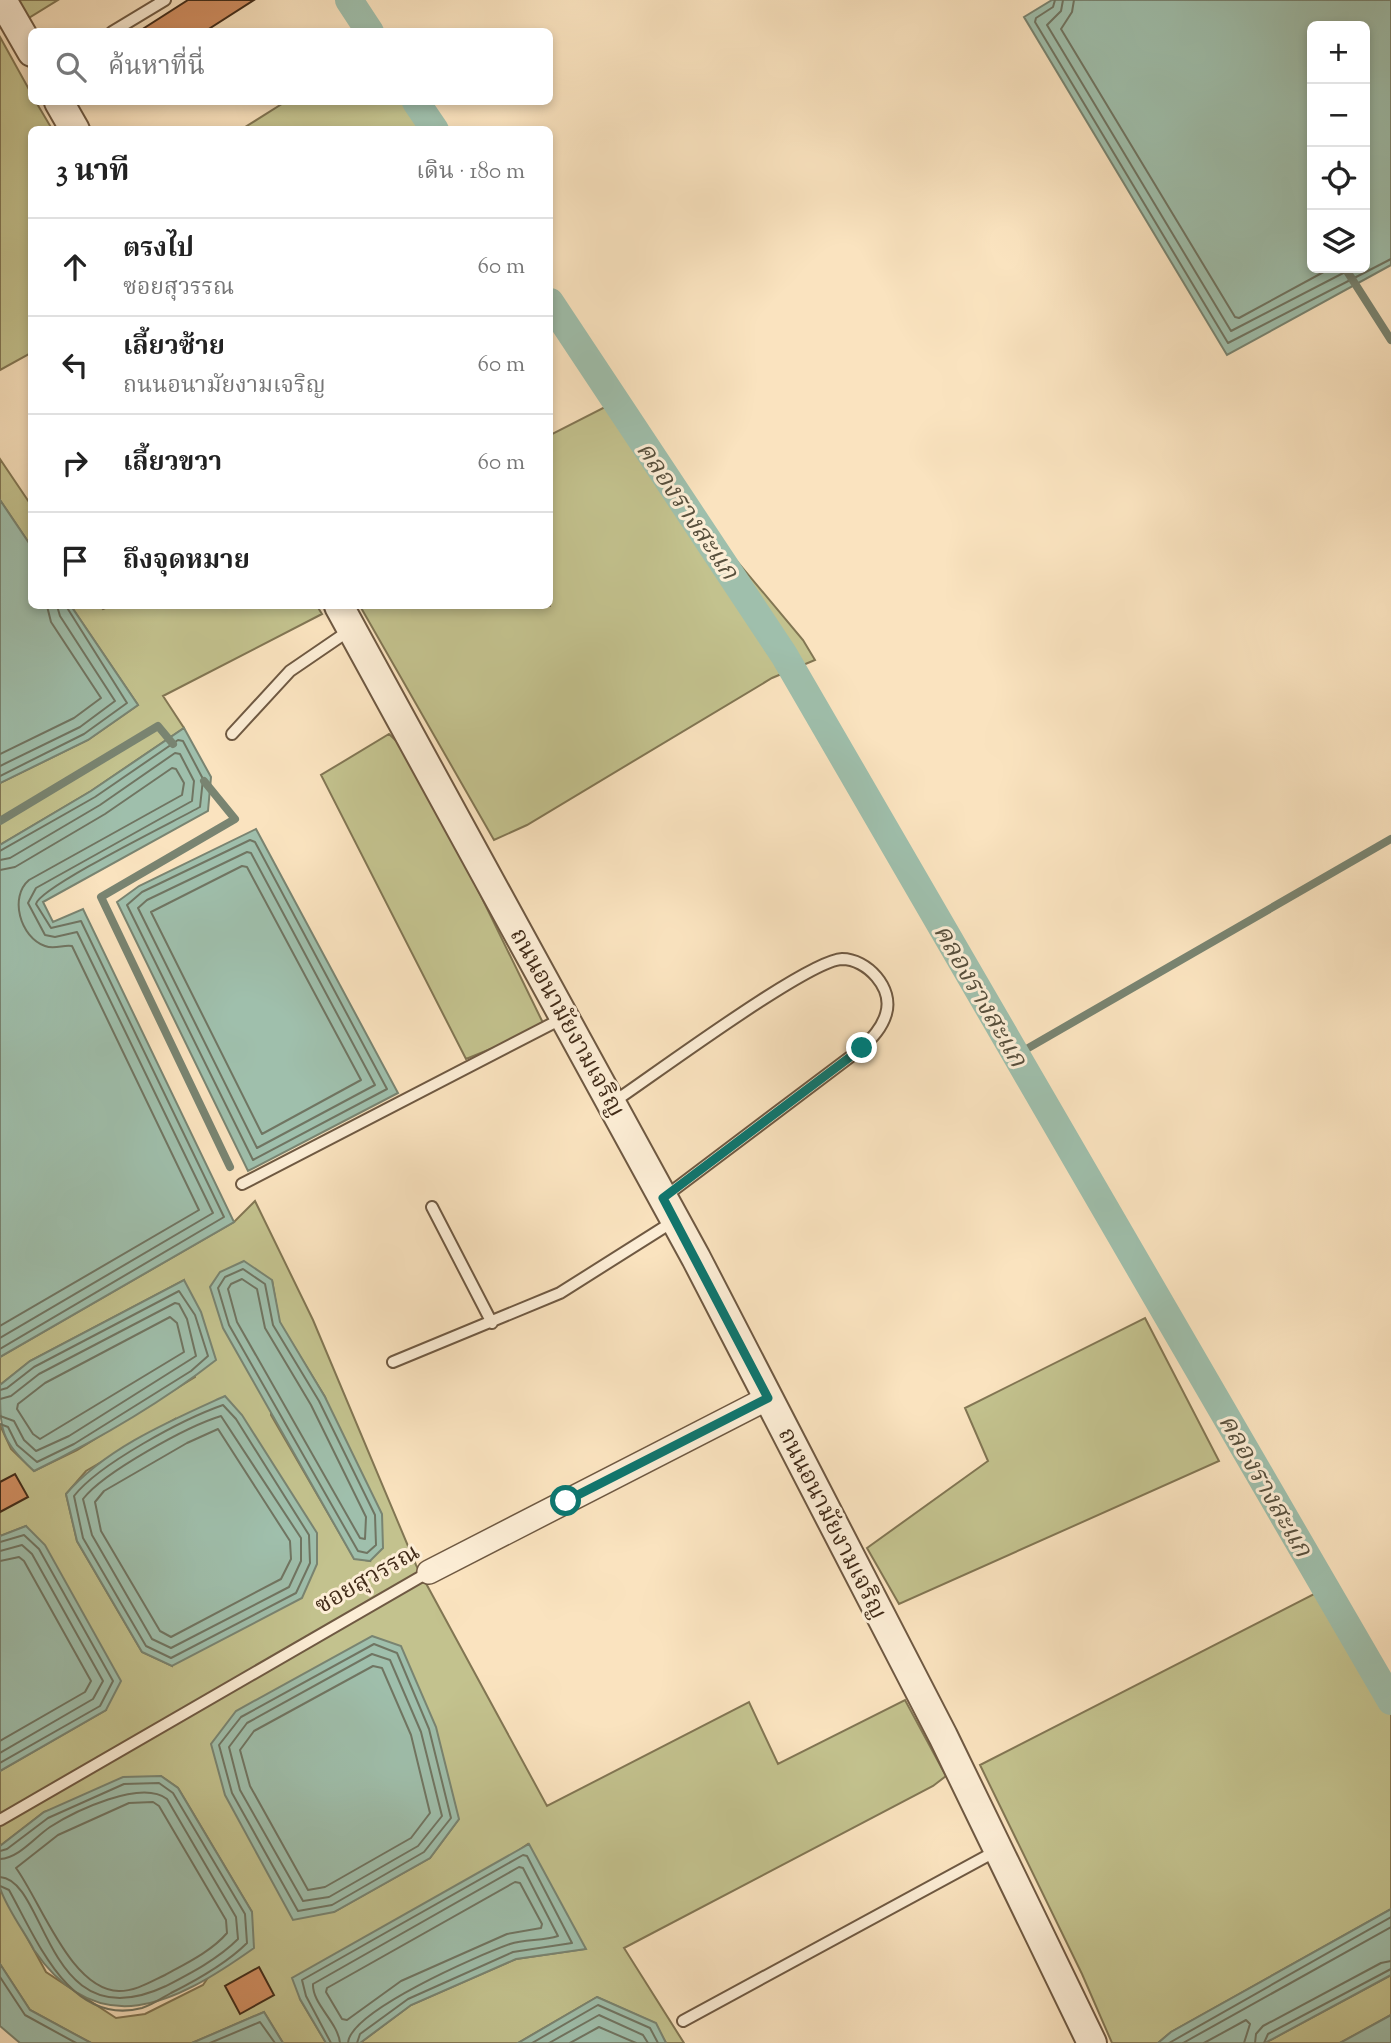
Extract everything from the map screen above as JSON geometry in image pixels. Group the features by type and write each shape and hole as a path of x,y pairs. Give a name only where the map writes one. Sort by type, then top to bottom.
{"street":[{"path":"2,0 28,45"},
{"path":"61,105 73,126"},
{"name":"ถนนอนามัยงามเจริญ","path":"346,617 612,1103 768,1398 999,1849 1092,2043"},
{"name":"ซอยสุวรรณ","path":"429,1572 768,1398"}],"lane":[{"path":"119,28 165,0"},
{"path":"232,734 290,671 346,617"},
{"path":"393,1362 560,1293 669,1209 862,1048 878,1032 887,1011 882,986 868,966 841,959 804,973 612,1103"},
{"path":"242,1184 565,1017"},
{"path":"432,1207 492,1323"},
{"name":"ซอยสุวรรณ","path":"0,1820 429,1572"},
{"path":"683,2021 999,1849"}],"shaded area":[{"path":"16,0 58,0 27,19"},
{"path":"0,37 28,88 28,105 38,105 50,126 28,126 28,355 0,370"},
{"path":"280,105 412,105 429,126 247,126"},
{"path":"607,406 803,640 815,660 772,678 527,825 494,840 362,609 553,609 553,433"},
{"path":"0,459 28,501 28,542 0,500"},
{"path":"73,609 319,609 322,614 163,696 184,728 91,791 0,845 0,783 88,740 138,705"},
{"path":"389,734 413,757 545,1027 466,1059 321,775"},
{"path":"255,1201 313,1320 416,1565 547,1806 749,1702 778,1764 905,1700 946,1776 933,1786 624,1948 684,2043 666,2043 655,2023 597,1997 518,2043 360,2043 411,2005 516,1959 585,1949 528,1844 300,1999 326,2043 283,2043 264,2012 192,2043 91,2043 30,2010 0,1964 0,1888 46,1972 116,2018 145,2014 203,1985 252,1912 178,1788 161,1776 44,1812 0,1846 0,1771 106,1710 26,1526 0,1536 0,1425 11,1449 34,1471 77,1450 195,1377 184,1280 30,1361 0,1385 0,1357 234,1222","holes":["272,1280 279,1322 325,1397 370,1561 354,1558 271,1415","175,1419 172,1666 142,1652 77,1541 66,1494 86,1471","459,1819 430,1858 334,1912"]},
{"path":"1145,1318 1219,1461 899,1604 867,1548 988,1461 965,1408"},
{"path":"1316,1593 1391,1708 1391,1909 1171,2032 1158,2043 1112,2043 1082,1974 980,1765"},
{"path":"1391,1975 1391,2015 1340,2043 1265,2043"}],"water":[{"path":"1052,0 1391,0 1391,265 1227,355 1024,17"},
{"path":"0,500 28,542 28,609 73,609 138,705 88,740 0,783"},
{"path":"184,728 211,777 208,811 43,902 53,922 83,909 234,1222 0,1357 0,845 91,791"},
{"path":"256,829 398,1093 248,1171 117,902 139,886"},
{"path":"244,1261 272,1280 280,1322 325,1397 382,1514 383,1548 370,1561 354,1559 223,1328 210,1287 220,1272"},
{"path":"184,1280 201,1312 216,1360 128,1420 34,1471 14,1451 4,1433 0,1385 30,1361"},
{"path":"225,1396 242,1415 317,1533 317,1564 302,1598 172,1666 142,1652 77,1541 66,1494 119,1449"},
{"path":"26,1526 45,1545 121,1681 106,1710 0,1771 0,1536"},
{"path":"372,1636 401,1646 436,1727 459,1819 430,1858 334,1912 293,1920 225,1795 211,1744 236,1711"},
{"path":"161,1776 178,1788 252,1912 254,1948 195,1985 166,1998 138,2005 111,2005 84,1997 59,1979 34,1950 0,1888 0,1846 44,1812 123,1777"},
{"path":"529,1844 586,1949 516,1959 411,2005 360,2043 326,2043 300,1999 292,1978"},
{"path":"1391,1909 1391,1975 1265,2043 1158,2043 1171,2032"},
{"path":"0,1964 30,2010 91,2043 20,2043 0,2026"},
{"path":"597,1997 656,2023 666,2043 518,2043"},
{"path":"264,2012 283,2043 192,2043"},
{"path":"1391,2015 1391,2043 1340,2043"}],"building":[{"path":"188,0 254,0 210,28 144,28"},
{"path":"15,1474 28,1497 0,1512 0,1482"},
{"path":"259,1967 274,1995 240,2014 225,1986"}],"waterway":[{"name":"คลองรางสะแก","path":"349,0 367,28"},
{"name":"คลองรางสะแก","path":"418,105 432,126"},
{"path":"1348,273 1391,340"},
{"name":"คลองรางสะแก","path":"553,307 784,655 1391,1701"},
{"path":"0,821 158,726 173,744"},
{"path":"204,781 235,819 101,897 230,1167"},
{"path":"1016,1055 1391,839"}],"route":[{"path":"566,1501 768,1398 663,1198 862,1048"}]}
